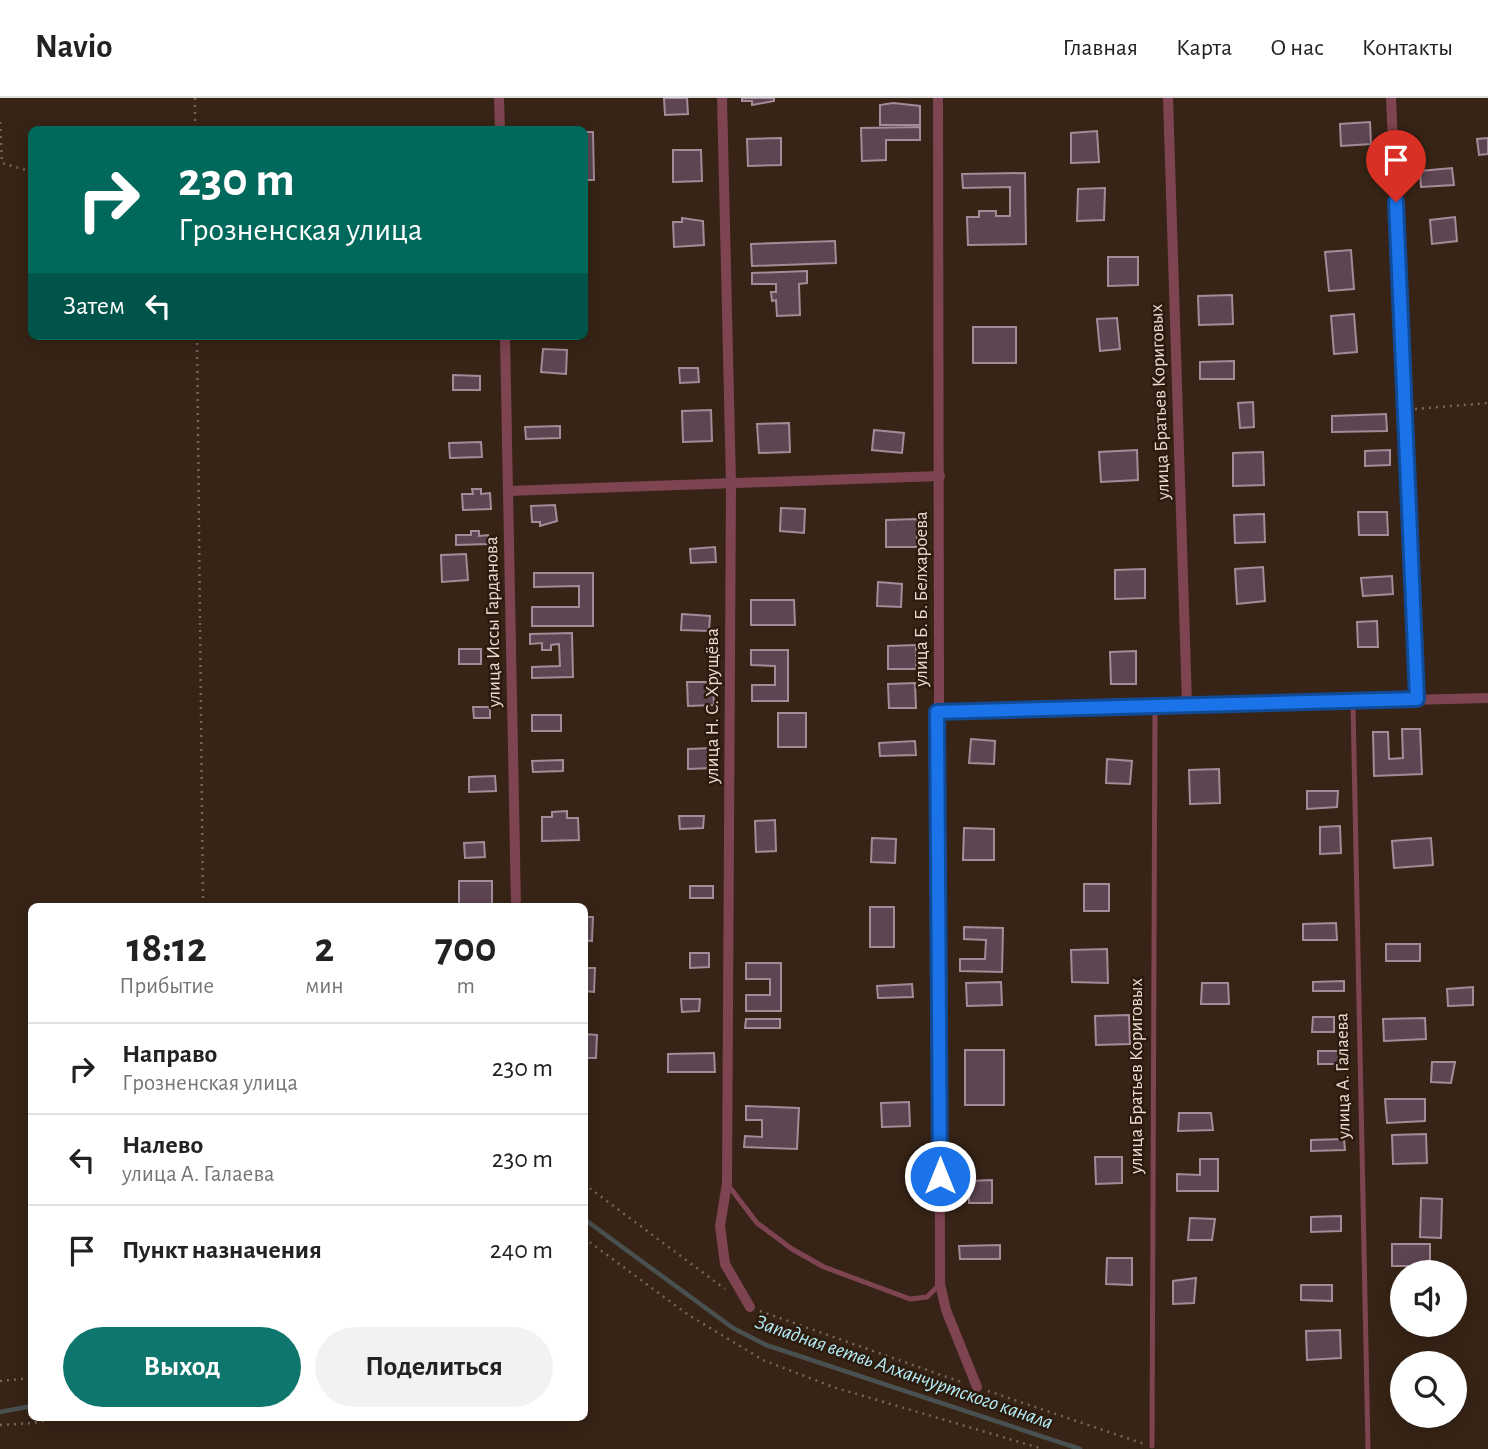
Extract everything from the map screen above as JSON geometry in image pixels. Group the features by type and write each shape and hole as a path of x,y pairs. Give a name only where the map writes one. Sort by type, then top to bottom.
{"street":[{"path":"499,98 500,126"},
{"name":"улица Н. С. Хрущёва","path":"722,98 731,483 727,1183 720,1226 725,1264 750,1307"},
{"name":"улица Б. Б. Белхароева","path":"938,98 940,1284 946,1310 977,1387"},
{"name":"улица Братьев Кориговых","path":"1168,98 1187,705"},
{"path":"1391,98 1417,699"},
{"name":"улица Иссы Гарданова","path":"505,340 516,903"},
{"path":"508,491 940,476"},
{"path":"937,712 1488,698"}],"lane":[{"name":"улица А. Галаева","path":"1353,703 1368,1449"},
{"name":"улица Братьев Кориговых","path":"1152,1446 1155,706"},
{"path":"727,1183 757,1223 792,1249 824,1267 910,1299 927,1297 940,1284"}],"path":[{"path":"195,98 195,126"},
{"path":"0,122 2,163 28,171"},
{"path":"197,340 203,903"},
{"path":"1405,411 1433,405 1488,403"},
{"path":"588,1187 728,1291"},
{"path":"588,1241 687,1314 763,1360 833,1387 1043,1449"},
{"path":"750,1307 1152,1446"},
{"path":"0,1381 28,1378"},
{"path":"0,1425 42,1421"}],"building":[{"path":"664,98 687,98 688,114 665,115"},
{"path":"742,98 774,98 774,101 752,105 752,101 742,101"},
{"path":"893,103 920,106 920,125 880,125 880,105"},
{"path":"1370,122 1371,144 1341,146 1340,124"},
{"path":"920,127 920,140 886,140 886,160 862,161 861,128"},
{"path":"1097,131 1099,162 1071,163 1071,133"},
{"path":"588,132 593,132 594,180 588,180"},
{"path":"781,138 781,165 748,166 747,139"},
{"path":"1488,138 1488,154 1479,155 1477,139"},
{"path":"673,150 701,150 702,181 673,182"},
{"path":"1452,168 1454,185 1421,187 1420,171"},
{"path":"1025,173 1026,244 968,245 967,217 979,217 979,211 996,211 996,216 1010,216 1010,187 963,188 962,174"},
{"path":"1105,188 1104,220 1077,221 1078,189"},
{"path":"1455,217 1457,241 1432,244 1430,220"},
{"path":"682,218 703,221 704,245 674,247 673,222 682,222"},
{"path":"835,241 836,263 752,266 751,244"},
{"path":"1351,250 1354,289 1329,291 1325,252"},
{"path":"1108,257 1138,257 1138,285 1108,286"},
{"path":"807,271 807,283 799,284 800,315 777,316 776,300 772,301 771,292 776,292 776,284 752,284 752,273"},
{"path":"1232,295 1233,324 1199,325 1198,296"},
{"path":"1354,314 1357,352 1334,354 1331,316"},
{"path":"1117,318 1120,349 1100,351 1097,319"},
{"path":"973,327 1016,327 1016,363 973,363"},
{"path":"543,349 567,350 566,374 541,372"},
{"path":"1234,361 1234,379 1200,379 1200,362"},
{"path":"679,368 698,368 699,382 680,383"},
{"path":"453,375 480,376 480,390 453,390"},
{"path":"1253,402 1254,427 1240,428 1238,403"},
{"path":"711,410 712,441 683,442 682,411"},
{"path":"1386,414 1387,431 1332,432 1332,416"},
{"path":"789,423 790,452 759,453 757,424"},
{"path":"560,426 560,438 526,439 525,427"},
{"path":"874,430 904,433 902,453 872,450"},
{"path":"481,442 482,457 450,458 449,443"},
{"path":"1137,450 1138,480 1101,482 1099,452"},
{"path":"1390,450 1390,465 1365,466 1365,451"},
{"path":"1263,452 1264,485 1233,486 1233,453"},
{"path":"472,489 481,489 481,494 490,493 491,509 463,510 462,494 473,494"},
{"path":"555,505 557,521 540,526 540,522 532,522 531,506"},
{"path":"781,508 805,509 804,533 780,531"},
{"path":"1358,512 1387,512 1388,535 1359,535"},
{"path":"1264,514 1265,542 1235,543 1234,515"},
{"path":"917,519 917,547 886,547 886,520"},
{"path":"471,531 479,531 479,536 488,535 488,544 456,545 456,535 471,535"},
{"path":"715,547 716,562 691,563 690,549"},
{"path":"466,554 468,580 442,582 441,555"},
{"path":"1263,567 1265,601 1237,604 1235,569"},
{"path":"1145,569 1145,598 1115,599 1115,570"},
{"path":"534,573 593,573 593,626 532,626 532,607 579,607 579,586 534,587"},
{"path":"1392,576 1393,594 1363,596 1361,578"},
{"path":"878,582 902,584 901,607 877,606"},
{"path":"751,600 794,600 795,625 751,625"},
{"path":"682,614 710,616 709,631 681,630"},
{"path":"1377,621 1378,647 1358,647 1357,622"},
{"path":"572,633 573,677 532,678 532,667 560,666 559,644 551,645 551,650 542,650 542,643 530,644 530,634"},
{"path":"916,645 916,669 888,669 888,646"},
{"path":"459,649 481,649 481,664 459,664"},
{"path":"751,650 788,650 788,701 752,701 752,685 775,685 775,666 751,665"},
{"path":"1136,651 1136,684 1111,684 1110,652"},
{"path":"687,682 713,682 714,705 688,706"},
{"path":"915,683 916,708 889,708 888,684"},
{"path":"473,707 490,707 490,718 474,718"},
{"path":"778,713 806,713 806,747 778,747"},
{"path":"532,715 561,715 561,731 532,731"},
{"path":"1402,729 1420,729 1422,774 1374,776 1373,732 1388,732 1389,759 1403,758"},
{"path":"971,739 995,741 994,764 969,763"},
{"path":"915,741 916,755 880,756 879,743"},
{"path":"713,748 714,768 688,769 688,749"},
{"path":"1107,759 1132,761 1130,784 1106,783"},
{"path":"563,760 563,771 533,772 532,761"},
{"path":"1219,769 1220,803 1190,804 1189,770"},
{"path":"495,776 496,791 469,792 469,777"},
{"path":"1307,791 1338,791 1337,807 1307,809"},
{"path":"567,811 567,818 578,818 579,840 542,841 542,817 552,817 552,812"},
{"path":"679,816 704,816 703,828 680,829"},
{"path":"775,820 776,851 756,852 755,821"},
{"path":"1340,826 1341,853 1320,854 1320,827"},
{"path":"964,828 994,829 994,860 963,860"},
{"path":"872,838 896,839 895,863 871,862"},
{"path":"1431,838 1433,865 1394,868 1392,841"},
{"path":"484,842 485,857 465,858 464,843"},
{"path":"459,881 492,881 492,903 459,903"},
{"path":"1084,884 1109,884 1109,911 1084,911"},
{"path":"690,886 713,886 713,898 690,898"},
{"path":"870,907 894,907 894,947 870,947"},
{"path":"588,917 593,917 592,941 588,940"},
{"path":"1336,923 1337,940 1303,940 1303,924"},
{"path":"964,927 1003,928 1002,972 960,971 960,959 985,959 986,940 964,939"},
{"path":"1386,944 1420,944 1420,961 1386,961"},
{"path":"1107,949 1108,983 1072,982 1071,950"},
{"path":"690,953 709,953 709,967 690,968"},
{"path":"746,963 781,963 781,1011 746,1011 746,995 770,995 770,979 746,979"},
{"path":"588,968 595,968 594,992 588,991"},
{"path":"1344,981 1344,991 1313,991 1313,982"},
{"path":"1001,982 1002,1005 967,1006 966,983"},
{"path":"1202,983 1228,983 1229,1004 1201,1004"},
{"path":"912,984 913,997 878,998 877,986"},
{"path":"1473,987 1473,1005 1448,1006 1447,989"},
{"path":"681,999 700,999 699,1011 682,1012"},
{"path":"1129,1015 1130,1044 1096,1045 1095,1016"},
{"path":"1313,1017 1334,1017 1334,1032 1312,1032"},
{"path":"1425,1018 1426,1039 1384,1041 1383,1019"},
{"path":"746,1019 780,1019 780,1028 745,1028"},
{"path":"588,1034 597,1035 596,1058 588,1058"},
{"path":"965,1050 1004,1050 1004,1105 965,1105"},
{"path":"1318,1051 1342,1051 1342,1064 1318,1064"},
{"path":"714,1053 715,1072 668,1072 668,1054"},
{"path":"1432,1062 1455,1062 1451,1083 1431,1082"},
{"path":"1385,1099 1425,1099 1425,1121 1387,1123"},
{"path":"909,1102 910,1126 882,1127 881,1103"},
{"path":"746,1106 799,1108 797,1149 744,1147 745,1136 762,1137 762,1120 746,1120"},
{"path":"1179,1113 1211,1113 1213,1130 1178,1131"},
{"path":"1426,1134 1427,1163 1393,1164 1392,1135"},
{"path":"1344,1139 1345,1150 1311,1151 1311,1140"},
{"path":"1095,1157 1122,1157 1122,1183 1096,1184"},
{"path":"1200,1159 1218,1159 1218,1191 1177,1191 1177,1174 1200,1175"},
{"path":"992,1180 992,1203 969,1203 969,1181"},
{"path":"1421,1198 1442,1199 1441,1238 1420,1237"},
{"path":"1341,1216 1341,1231 1311,1232 1311,1217"},
{"path":"1190,1218 1215,1219 1212,1240 1188,1240"},
{"path":"1392,1244 1430,1244 1430,1260 1392,1260"},
{"path":"1000,1245 1000,1259 960,1259 959,1246"},
{"path":"1107,1258 1132,1258 1132,1285 1106,1284"},
{"path":"1196,1278 1194,1303 1173,1304 1173,1281"},
{"path":"1301,1285 1332,1285 1332,1301 1301,1300"},
{"path":"1340,1330 1341,1358 1307,1360 1306,1331"}],"waterway":[{"name":"Западная ветвь Алханчуртского канала","path":"588,1222 733,1328 766,1345 1080,1449"},
{"name":"Западная ветвь Алханчуртского канала","path":"0,1412 28,1407"}],"route":[{"path":"940,1176 937,712 1353,703 1417,699 1396,202"}]}
